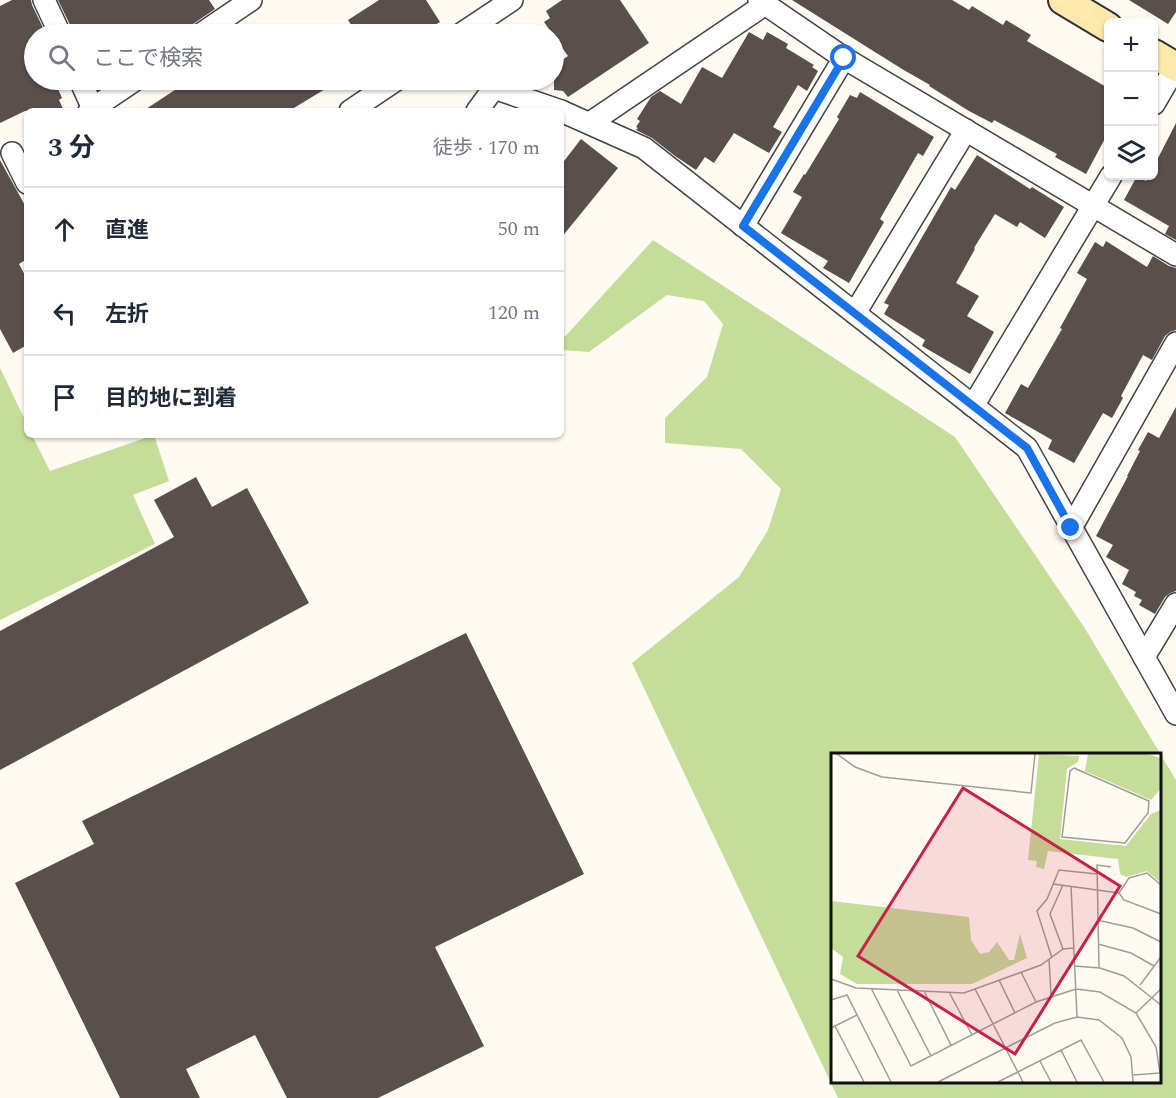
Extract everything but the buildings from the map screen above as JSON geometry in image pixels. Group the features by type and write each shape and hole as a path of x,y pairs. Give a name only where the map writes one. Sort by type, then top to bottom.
{"street":[{"path":"44,0 55,24"},
{"path":"476,24 512,0"},
{"path":"1063,0 1104,25"},
{"path":"569,118 762,2 844,58 1176,255"},
{"path":"214,24 242,3"},
{"path":"1158,56 1176,67 1158,97"},
{"path":"743,226 844,58"},
{"path":"84,90 91,108"},
{"path":"95,108 121,90"},
{"path":"354,108 381,90"},
{"path":"479,108 488,90"},
{"path":"505,90 546,108"},
{"path":"569,118 644,148 1027,448 1176,714"},
{"path":"855,313 966,130"},
{"path":"13,153 24,177"},
{"path":"973,406 1109,180"},
{"path":"1071,528 1176,343"},
{"path":"1144,657 1176,604"}],"green space":[{"path":"653,240 955,437 1084,627 1160,753 831,753 831,1083 1161,1083 1161,755 1176,780 1176,1098 838,1098 632,663 739,577 768,530 781,489 741,449 665,443 665,418 707,377 723,324 704,301 667,295 589,352 564,350 564,338"},
{"path":"0,368 24,418 24,438 34,438 50,471 145,438 155,438 169,481 133,495 155,544 0,620"}],"route":[{"path":"844,58 743,226 1027,448 1071,528"}]}
